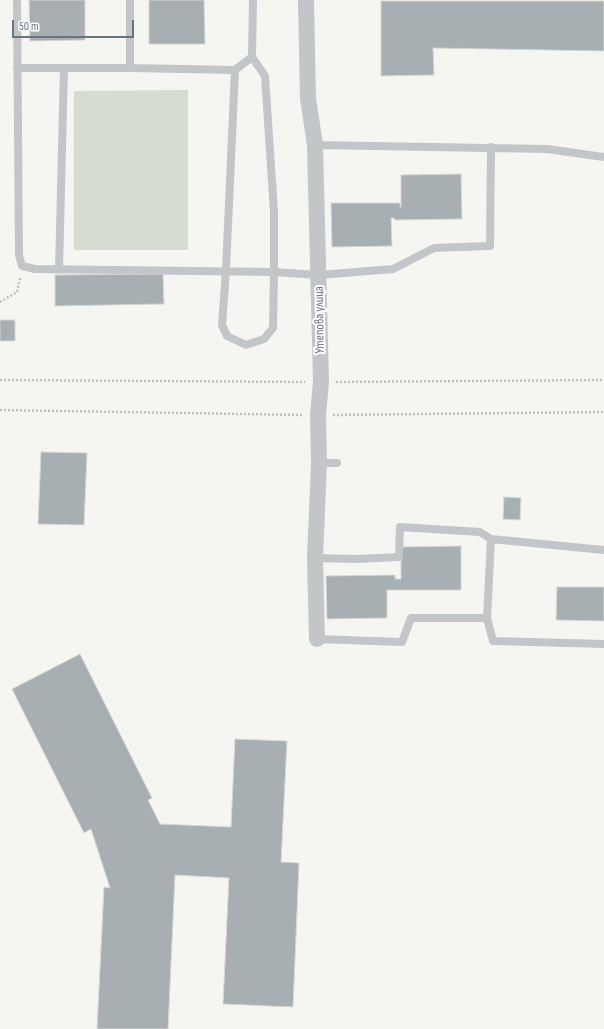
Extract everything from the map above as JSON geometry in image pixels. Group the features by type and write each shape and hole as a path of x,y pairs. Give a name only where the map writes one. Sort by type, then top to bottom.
{"street":[{"name":"Утепова улица","path":"306,0 308,98 315,144 321,382 318,415 319,463 315,558 317,639"}],"lane":[{"path":"17,0 19,255 22,266 35,269 59,270 226,270 319,275 393,268 434,248 490,246 491,147"},
{"path":"130,0 130,68"},
{"path":"235,70 222,325 227,336 246,345 264,340 273,328 274,212 266,76 252,57 253,0"},
{"path":"17,68 235,70 252,57"},
{"path":"59,270 64,68"},
{"path":"315,144 547,149 604,158"},
{"path":"319,463 337,463"},
{"path":"315,558 357,559 399,557 400,527 480,532 491,539 604,550"},
{"path":"491,539 487,618 493,641 604,644"},
{"path":"317,639 402,642 411,618 487,618"}],"path":[{"path":"0,302 17,292 22,266"},
{"path":"0,380 321,382 604,380"},
{"path":"0,410 318,415 604,412"}],"shaded area":[{"path":"188,90 188,250 74,250 74,91"}],"building":[{"path":"29,0 85,0 85,40 30,41"},
{"path":"149,0 204,0 205,44 149,44"},
{"path":"381,1 604,1 604,51 433,48 434,75 381,76"},
{"path":"461,174 462,219 395,220 394,218 391,218 392,246 332,247 331,203 400,203 401,207 401,175"},
{"path":"163,274 164,304 55,306 55,275"},
{"path":"0,320 15,320 15,341 0,341"},
{"path":"41,452 87,453 84,525 38,524"},
{"path":"504,497 521,498 520,520 503,519"},
{"path":"461,546 461,590 387,590 387,618 327,619 326,576 395,575 395,579 401,579 401,547"},
{"path":"557,587 604,587 604,621 556,620"},
{"path":"80,654 152,798 148,800 160,824 231,827 235,739 287,741 281,862 299,863 293,1007 223,1004 229,878 175,875 168,1029 97,1029 104,887 110,888 91,829 84,833 12,689"}]}
